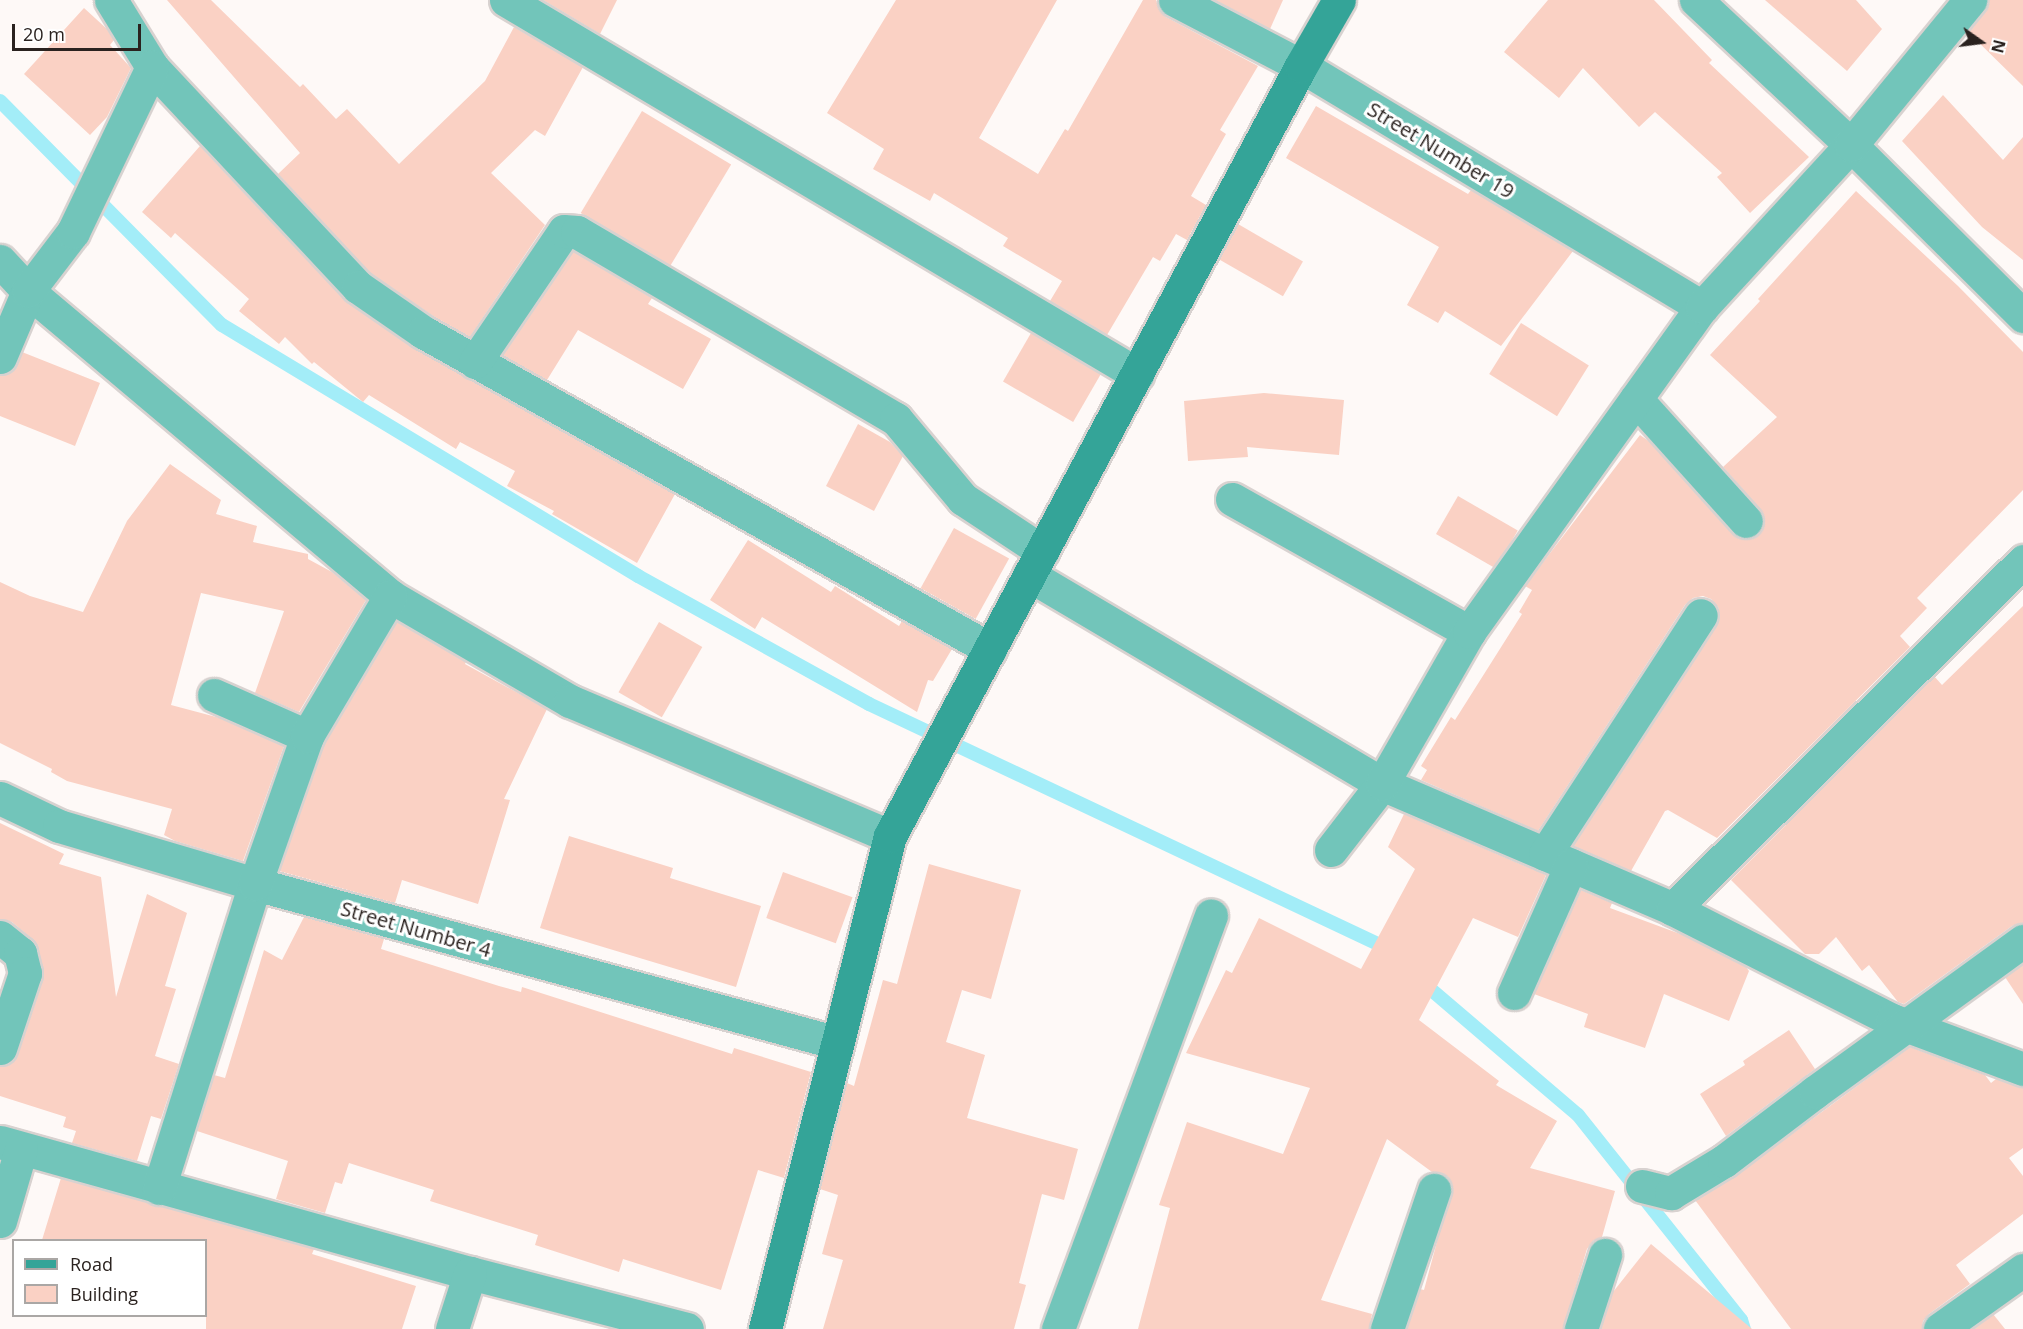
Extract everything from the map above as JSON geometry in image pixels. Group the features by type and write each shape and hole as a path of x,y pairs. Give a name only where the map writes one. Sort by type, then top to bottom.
{"street":[{"path":"111,0 152,67 358,287 423,332 475,362 990,649"},
{"path":"506,0 1137,374"},
{"name":"Street Number 19","path":"1175,0 1301,66 1702,307"},
{"path":"765,1329 890,836 1301,66 1339,0"},
{"path":"1696,0 1851,145 2023,316"},
{"path":"1331,849 1382,784 1469,632 1702,307 1851,145 1970,0"},
{"path":"0,357 28,291 73,232 152,67"},
{"path":"475,362 564,231 577,232 896,419 963,499 1036,563 1382,784 1673,909 1892,1020 2023,1069"},
{"path":"0,261 28,291 390,596 570,701 890,836"},
{"path":"1636,399 1746,521"},
{"path":"1232,499 1469,632"},
{"path":"1673,909 2023,561"},
{"path":"159,1188 255,884 308,736 390,596"},
{"path":"1514,993 1558,859 1701,615"},
{"path":"214,695 308,736"},
{"name":"Street Number 4","path":"0,798 59,826 255,884 838,1043"},
{"path":"1058,1329 1211,915"},
{"path":"0,937 20,953 25,973 0,1048"},
{"path":"1642,1186 1671,1193 1725,1161 1906,1025 2023,941"},
{"path":"0,1221 10,1145 470,1273 687,1329"},
{"path":"1387,1329 1434,1190"},
{"path":"1581,1329 1605,1255"},
{"path":"1940,1329 2023,1270"},
{"path":"452,1329 470,1273"}],"building":[{"path":"167,0 211,0 300,87 303,84 336,119 347,109 399,164 485,81 514,27 583,67 545,136 535,130 491,173 545,225 470,337 433,316 370,273 278,174 300,153"},
{"path":"543,0 617,0 600,34"},
{"path":"896,0 1057,0 979,138 1038,174 1065,129 1068,131 1143,0 1156,0 1159,9 1166,17 1258,66 1220,130 1226,134 1191,196 1206,205 1187,240 1176,234 1160,261 1153,257 1107,335 1050,301 1062,281 1003,246 1008,238 934,193 930,201 873,169 884,149 827,113"},
{"path":"1215,0 1283,0 1270,29"},
{"path":"1548,0 1654,0 1712,60 1709,63 1809,157 1750,213 1717,177 1722,173 1655,112 1639,127 1583,68 1559,98 1504,52"},
{"path":"1765,0 1856,0 1882,29 1847,71"},
{"path":"1988,0 2023,0 2023,86 1968,32 1984,12"},
{"path":"84,8 107,29 114,40 110,45 131,68 107,117 90,135 24,74"},
{"path":"1943,95 2003,160 2023,137 2023,260 1982,227 1902,141"},
{"path":"1316,106 1468,194 1471,190 1573,251 1501,346 1445,311 1438,323 1407,305 1439,247 1286,158"},
{"path":"642,111 731,165 670,267 581,213"},
{"path":"200,146 347,302 414,348 675,494 637,563 552,514 554,511 507,486 515,471 460,442 456,449 369,395 363,402 314,362 312,364 285,337 279,344 239,311 249,299 175,233 171,238 142,212"},
{"path":"1856,191 1958,286 2023,352 2023,490 1917,598 1927,608 1900,636 1910,647 1717,838 1668,810 1665,811 1631,871 1573,846 1717,625 1720,617 1718,607 1711,599 1703,596 1693,598 1685,605 1538,831 1421,780 1427,770 1421,766 1451,717 1455,720 1522,614 1519,612 1532,590 1525,586 1640,435 1650,442 1733,534 1741,539 1749,539 1759,534 1764,527 1764,518 1760,509 1723,467 1777,417 1710,355"},
{"path":"1238,224 1303,262 1283,296 1218,259"},
{"path":"573,251 652,298 648,304 711,339 683,389 578,330 547,380 502,355"},
{"path":"1521,323 1589,365 1557,416 1489,374"},
{"path":"1031,333 1101,374 1073,422 1003,381"},
{"path":"22,352 100,383 75,446 0,416 0,375 12,372"},
{"path":"1264,393 1344,400 1339,455 1247,447 1248,457 1188,461 1184,401"},
{"path":"858,424 890,442 903,456 874,511 826,486"},
{"path":"170,464 221,500 216,514 257,526 253,542 308,554 308,559 332,572 366,600 299,712 255,693 284,611 201,593 171,705 220,718 284,746 243,861 175,841 164,835 172,809 67,781 51,772 52,769 0,743 0,582 30,596 83,612 127,521"},
{"path":"1458,496 1518,530 1496,569 1436,534"},
{"path":"954,528 1009,559 976,619 921,588"},
{"path":"748,540 831,592 835,586 899,626 902,621 952,649 933,681 928,680 917,712 762,617 755,629 710,600"},
{"path":"2023,606 2023,923 2012,926 1904,1004 1898,1002 1869,965 1862,971 1836,937 1819,954 1805,954 1731,880 1934,676 1942,685"},
{"path":"397,622 466,662 465,664 547,709 504,799 510,800 478,904 402,880 395,903 279,871 324,744"},
{"path":"659,622 702,647 662,717 618,692"},
{"path":"1404,814 1546,875 1518,937 1473,918 1419,1020 1499,1081 1496,1085 1557,1121 1530,1168 1615,1191 1602,1237 1593,1241 1587,1249 1563,1329 1407,1329 1420,1289 1424,1290 1452,1186 1448,1177 1432,1172 1387,1139 1321,1300 1372,1314 1369,1329 1138,1329 1170,1208 1159,1205 1187,1122 1283,1154 1310,1088 1186,1053 1226,970 1232,973 1259,918 1361,969 1415,869 1388,847"},
{"path":"0,823 64,854 59,864 101,877 116,997 147,894 187,913 165,986 176,989 155,1056 179,1064 161,1119 151,1116 137,1161 72,1143 76,1131 63,1127 66,1117 0,1096 0,1066 12,1062 18,1054 43,979 43,969 38,948 32,939 12,922 0,919"},
{"path":"569,836 673,868 670,878 761,906 736,987 540,928"},
{"path":"929,864 1021,890 991,999 962,990 946,1042 985,1055 967,1118 1078,1149 1064,1200 1042,1194 1019,1283 1026,1285 1014,1329 823,1329 843,1260 822,1254 838,1195 820,1189 847,1083 854,1086 883,980 897,984"},
{"path":"783,872 853,897 836,943 766,918"},
{"path":"1581,890 1612,903 1610,908 1683,935 1746,967 1749,971 1729,1021 1664,994 1645,1048 1584,1027 1588,1014 1534,994"},
{"path":"304,917 384,939 381,949 499,986 521,992 522,987 732,1054 734,1048 811,1072 784,1178 758,1170 721,1290 623,1259 619,1272 535,1245 538,1235 430,1201 434,1190 349,1163 342,1184 335,1182 325,1213 276,1199 288,1161 197,1131 214,1075 225,1078 264,950 282,960"},
{"path":"2023,964 2023,1004 2005,977"},
{"path":"1789,1030 1815,1069 1726,1136 1700,1094 1745,1065 1743,1061"},
{"path":"1910,1047 1985,1075 1991,1083 1996,1079 2023,1087 2023,1148 2009,1158 2023,1176 2023,1214 1956,1265 1970,1284 1929,1314 1923,1321 1922,1329 1791,1329 1695,1200 1735,1176"},
{"path":"61,1178 314,1249 312,1254 416,1286 402,1329 206,1329 207,1239 42,1239"},
{"path":"1651,1244 1752,1329 1601,1329 1613,1292"},
{"path":"1993,1314 2005,1329 1972,1329"}],"waterway":[{"path":"0,101 222,325 638,576 869,704 1380,945 1388,953"},
{"path":"1421,981 1578,1115 1741,1320 1744,1329"}]}
